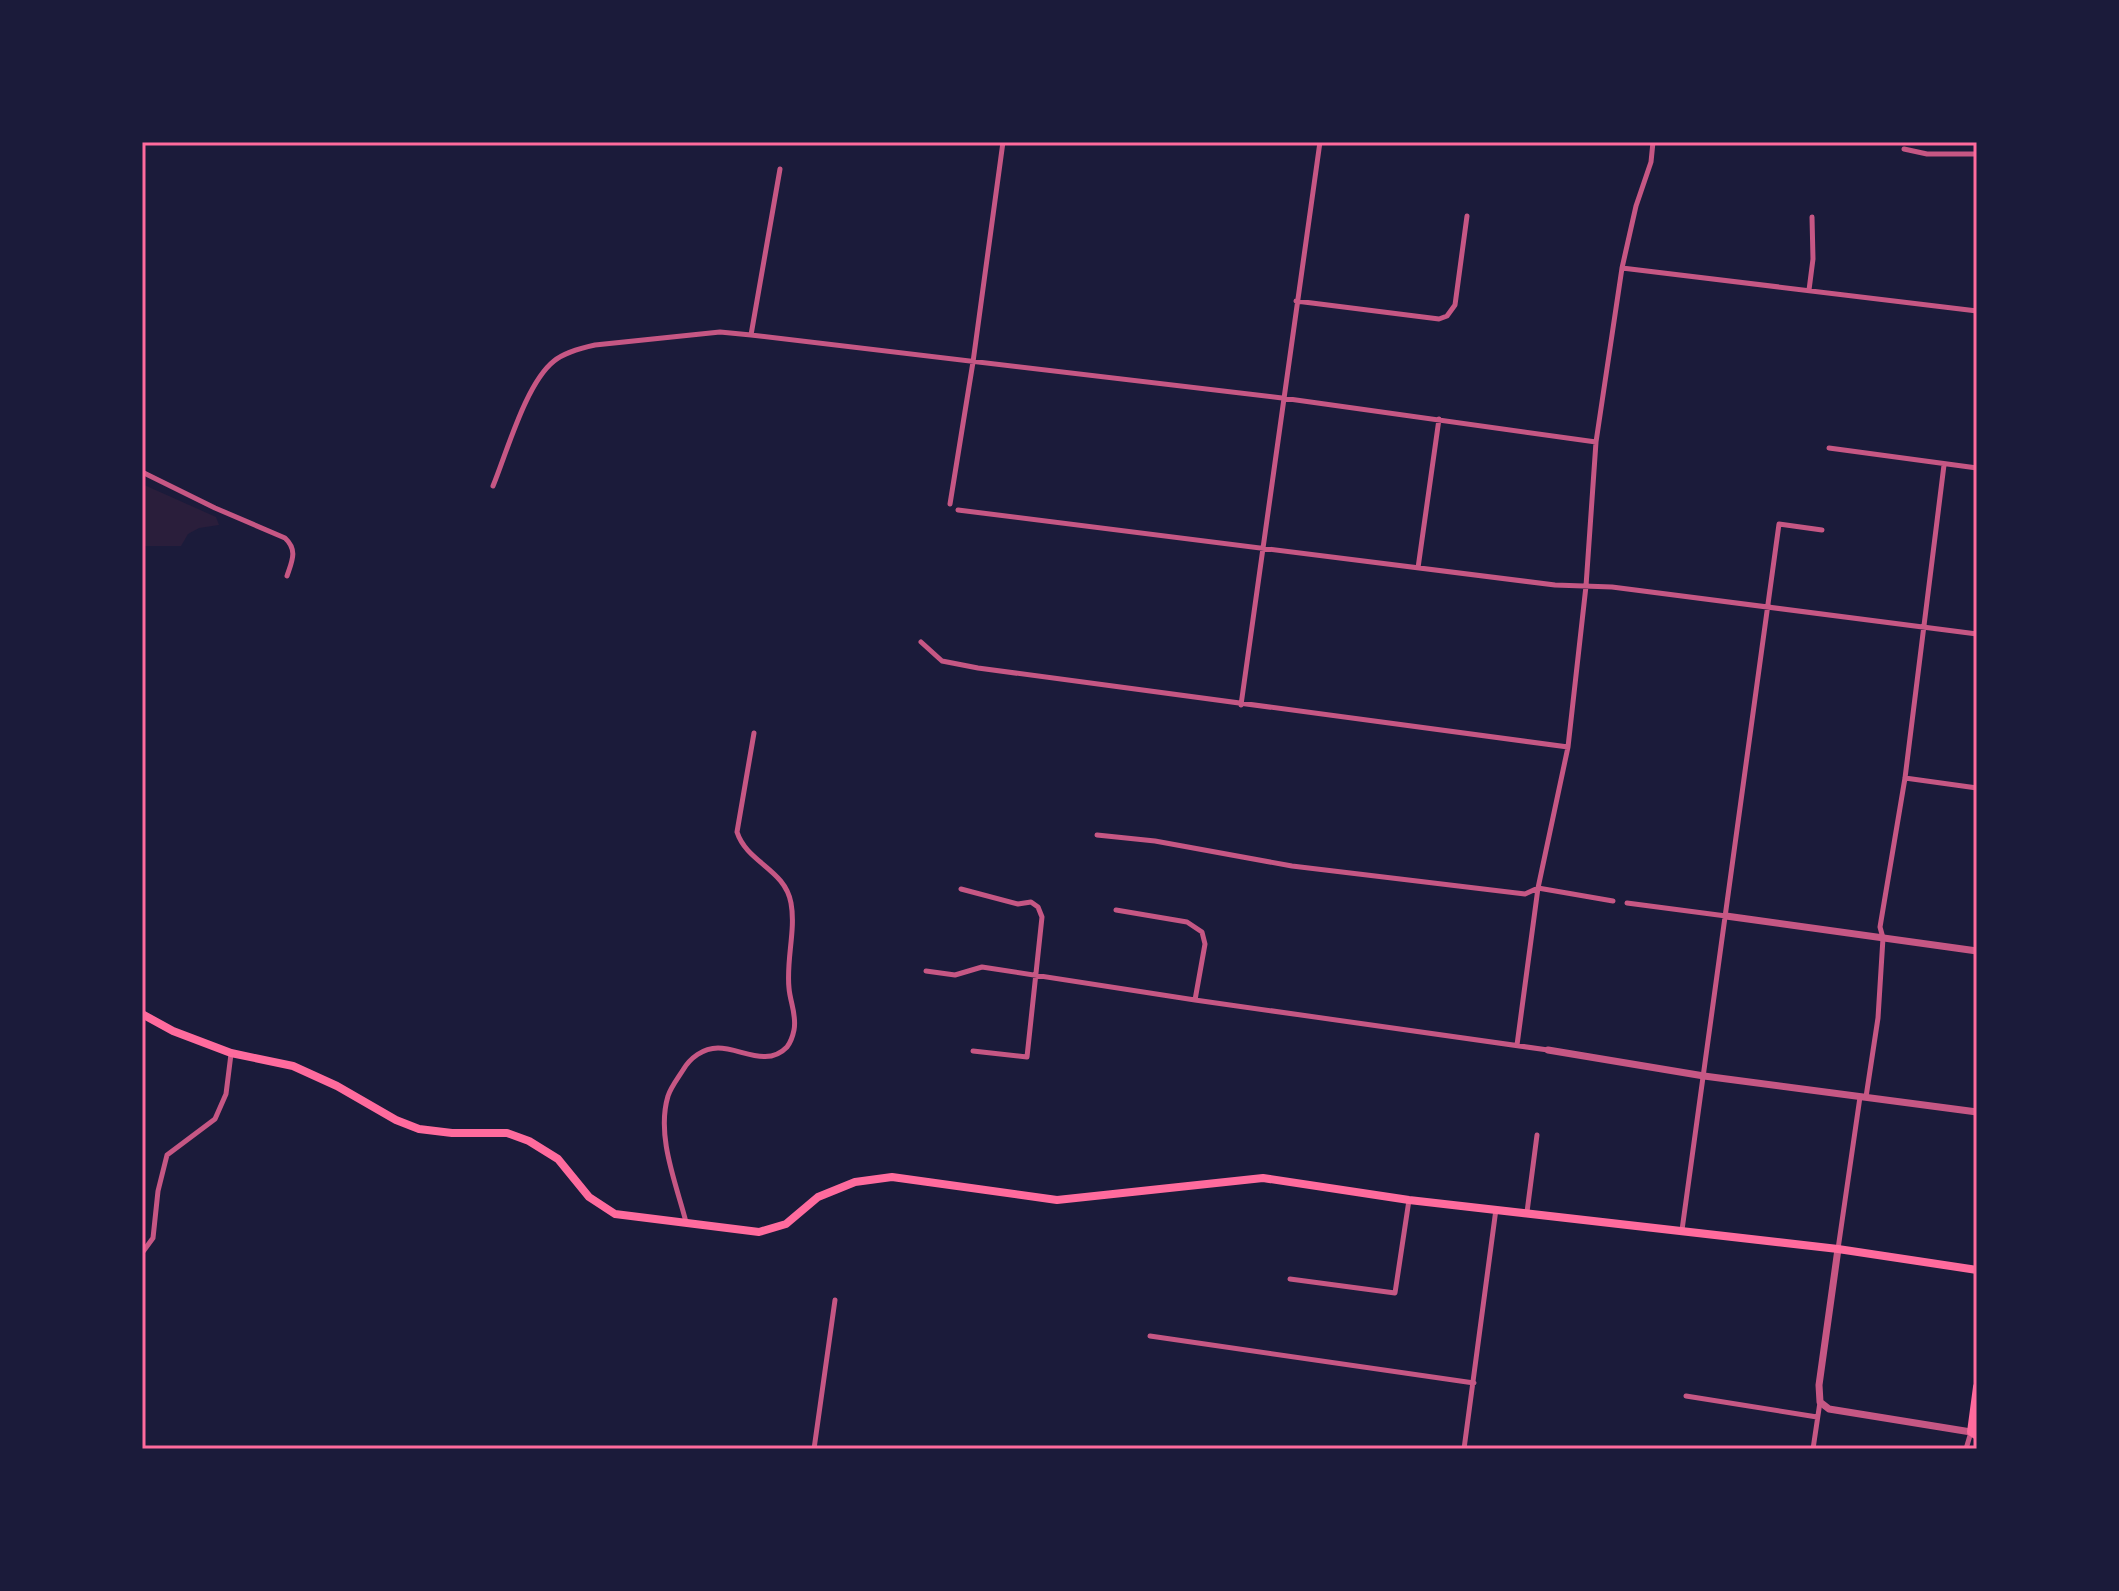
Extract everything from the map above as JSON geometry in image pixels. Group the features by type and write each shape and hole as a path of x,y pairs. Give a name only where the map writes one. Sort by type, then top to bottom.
{"main road":[{"path":"142,1014 173,1031 231,1053 293,1066 419,1129 452,1133 507,1133 529,1141 558,1159 589,1197 615,1214 759,1232 786,1224 818,1197 855,1182 892,1177 1057,1200 1263,1178 1409,1200 1838,1249 1977,1270"},
{"path":"1974,1434 1977,1387"}],"street":[{"path":"950,504 1003,142"},
{"path":"1241,705 1320,142"},
{"path":"1517,1045 1538,888 1568,747 1586,586 1596,442 1622,268 1636,206 1651,162 1653,142"},
{"path":"1904,149 1927,154 1977,154"},
{"path":"751,335 780,169"},
{"path":"1296,301 1439,319 1447,316 1455,305 1467,216"},
{"path":"1809,290 1813,259 1812,217"},
{"path":"1622,268 1977,311"},
{"path":"493,486 533,387 554,361 595,345 720,332 1282,398 1596,442"},
{"path":"1418,568 1439,419"},
{"path":"1829,448 1977,468"},
{"path":"1813,1449 1838,1249 1878,1018 1883,938 1880,927 1905,778 1944,465"},
{"path":"142,472 285,538 294,554 287,576"},
{"path":"958,510 1555,585 1768,605 1977,634"},
{"path":"1682,1230 1779,524 1822,530"},
{"path":"921,642 942,661 1241,705 1568,747"},
{"path":"686,1223 668,1153 665,1113 669,1093 688,1062 701,1052 717,1048 761,1057 775,1055 789,1045 794,1031 795,1016 789,988 791,902 785,883 741,844 737,832 754,733"},
{"path":"1905,778 1977,788"},
{"path":"1097,835 1155,841 1292,866 1525,894 1538,888 1613,901"},
{"path":"961,889 1018,904 1031,902 1038,907 1042,917 1027,1057 973,1051"},
{"path":"1627,903 1977,951"},
{"path":"1116,910 1187,922 1202,932 1205,944 1195,1000"},
{"path":"926,971 955,975 982,967 1517,1045 1704,1076 1977,1112"},
{"path":"142,1253 153,1238 158,1191 167,1155 215,1119 226,1094 231,1053"},
{"path":"1527,1212 1537,1135"},
{"path":"1290,1279 1395,1293 1409,1200"},
{"path":"1464,1449 1496,1209"},
{"path":"814,1449 835,1300"},
{"path":"1150,1336 1474,1383"},
{"path":"1686,1396 1817,1417"},
{"path":"1820,1402 1829,1409 1974,1434 1966,1449"}],"shaded area":[{"path":"142,484 216,517 219,525 199,528 188,534 181,546 142,546"}]}
